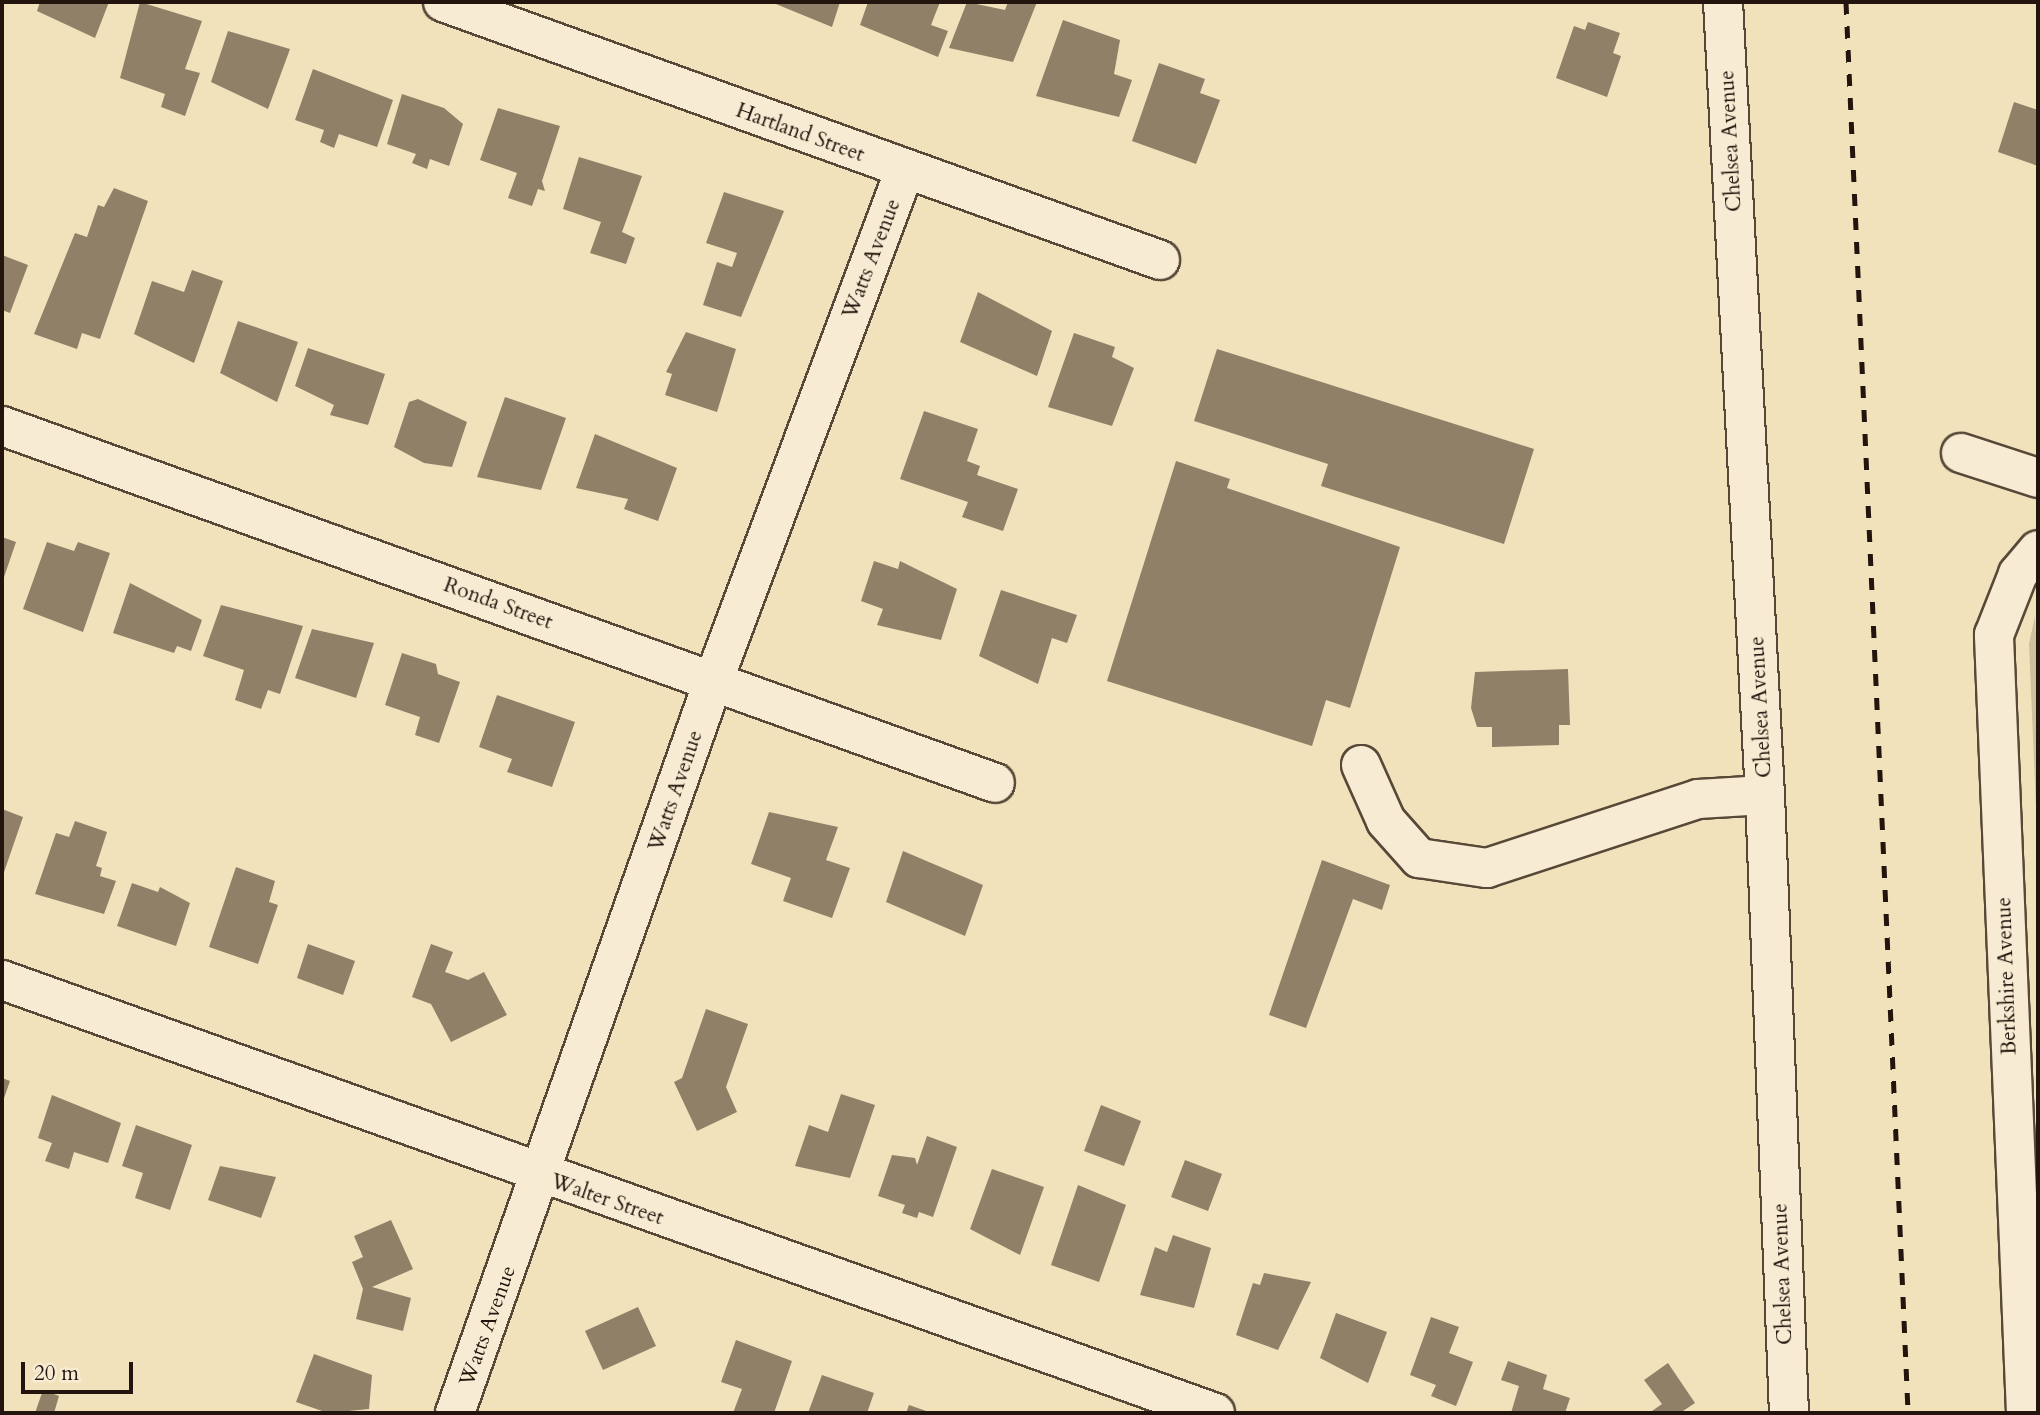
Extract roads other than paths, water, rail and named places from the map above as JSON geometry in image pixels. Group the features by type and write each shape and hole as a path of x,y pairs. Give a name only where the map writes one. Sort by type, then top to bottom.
{"street":[{"name":"Hartland Street","path":"443,2 904,172 1160,260"},
{"name":"Chelsea Avenue","path":"1723,2 1765,795 1788,1413"},
{"name":"Watts Avenue","path":"456,1413 542,1177 713,682 904,172"},
{"name":"Ronda Street","path":"2,426 995,783"},
{"path":"1961,453 2038,478"},
{"name":"Berkshire Avenue","path":"2026,1413 2027,1154 1994,635 2018,575 2038,550"},
{"path":"1361,765 1387,821 1419,858 1487,868 1698,799 1765,795"},
{"name":"Walter Street","path":"2,980 542,1177 1215,1413"}],"railway":[{"path":"1846,2 1908,1413"}]}
